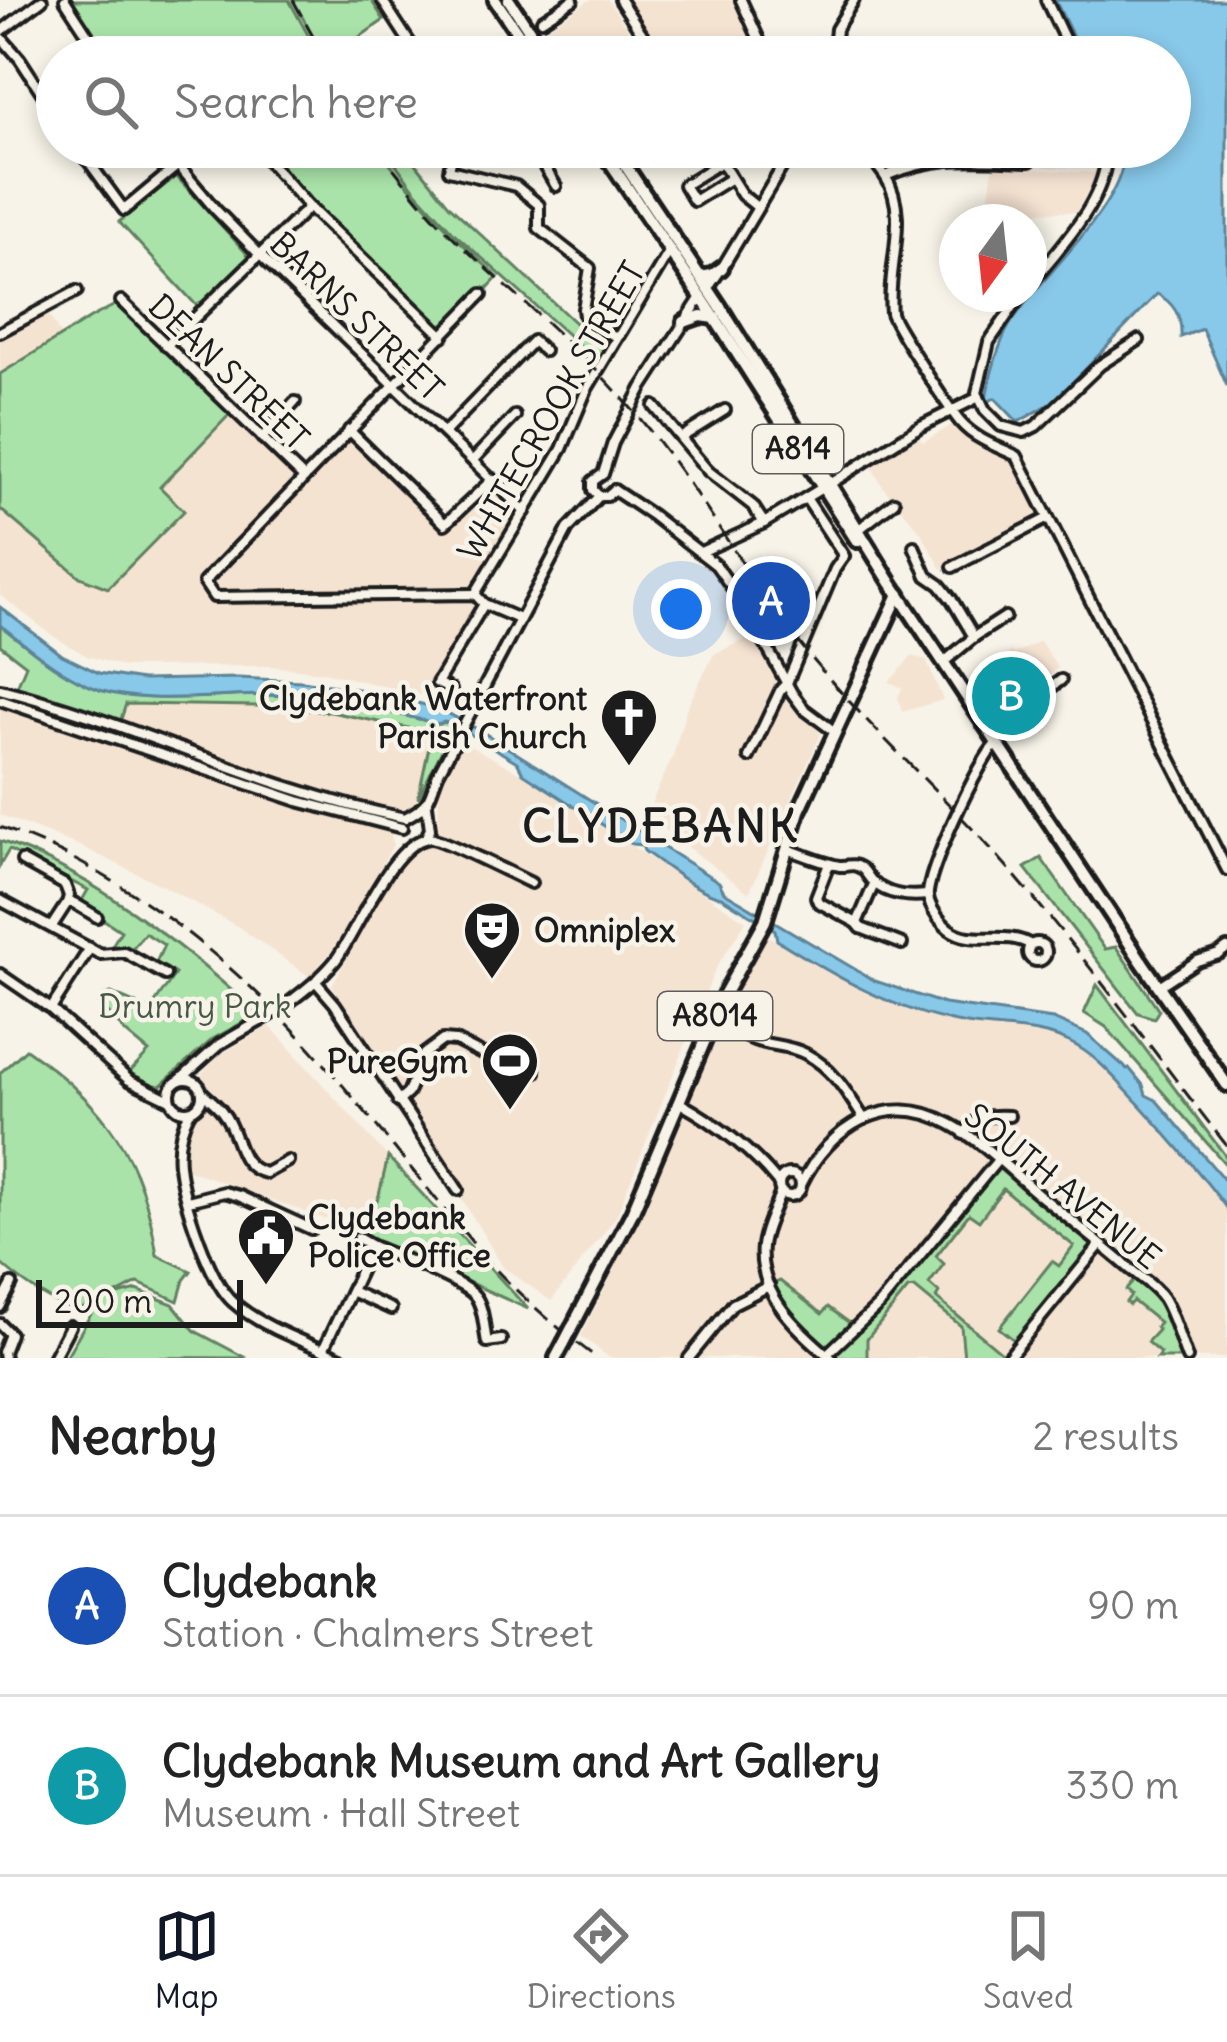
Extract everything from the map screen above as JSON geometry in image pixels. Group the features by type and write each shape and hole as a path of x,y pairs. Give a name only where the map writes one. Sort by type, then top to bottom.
{"main road":[{"path":"495,0 520,36"},
{"path":"509,0 533,36"},
{"name":"A814","path":"613,168 667,256 704,292 897,598 1227,1085"},
{"name":"A814","path":"627,168 700,277 715,318 993,741"},
{"path":"700,277 722,268"},
{"path":"684,322 701,316 715,318"},
{"name":"A8014","path":"556,1358 626,1228 724,995 760,934 800,811 897,598"}],"street":[{"path":"36,84 0,34 42,0"},
{"path":"65,0 88,36"},
{"path":"382,0 405,36"},
{"path":"542,20 572,0"},
{"path":"620,0 643,36"},
{"path":"741,0 757,36"},
{"path":"835,36 854,0"},
{"path":"1046,0 1063,36"},
{"path":"93,168 124,210 176,168"},
{"name":"BARNS STREET","path":"180,168 260,255 525,512"},
{"path":"275,168 442,336"},
{"path":"449,168 516,187 539,205 539,228 590,268 584,316 617,338"},
{"path":"545,168 556,186"},
{"path":"710,168 684,185 694,201 731,178"},
{"path":"725,168 742,195 757,207"},
{"path":"599,496 592,486 603,474 626,416 781,168"},
{"path":"879,168 895,190 891,317 961,423 1017,456 1227,870"},
{"path":"885,176 904,168"},
{"path":"1047,263 1088,211 1103,168"},
{"path":"166,346 309,207"},
{"name":"WHITECROOK STREET","path":"475,594 562,449 587,388 667,256"},
{"path":"0,332 76,290"},
{"path":"482,294 204,582 214,597 475,594 484,604 520,619"},
{"name":"DEAN STREET","path":"121,302 304,477"},
{"path":"1010,312 989,342 977,393 1000,426 1024,432 1100,365 1138,340"},
{"path":"444,433 533,340 544,351"},
{"path":"701,552 764,523 979,397"},
{"path":"262,438 296,401"},
{"path":"654,406 708,471 753,506 764,523"},
{"path":"682,437 725,410"},
{"path":"473,460 515,416"},
{"path":"349,430 445,524 493,479"},
{"path":"603,474 611,477 614,490 726,575 804,709 835,732"},
{"path":"150,1092 170,1088 220,1044 287,1004 316,982 349,942 402,852 425,833 427,804 438,773 568,529 599,496 614,490"},
{"path":"749,757 787,683 835,569 844,559 806,498"},
{"path":"858,530 894,502"},
{"path":"953,567 1048,518"},
{"path":"914,546 927,576 952,600 974,637"},
{"name":"WHITECROOK STREET","path":"451,690 437,682 484,604"},
{"path":"944,662 1005,617"},
{"path":"1030,945 1010,936 958,934 946,927 927,895 932,874 993,741 1060,680"},
{"path":"0,689 110,722 403,827"},
{"path":"0,700 298,801 425,833 531,883"},
{"path":"402,852 403,827 427,804"},
{"path":"417,814 425,833"},
{"path":"787,849 830,864 862,868 874,884 910,897 927,895"},
{"path":"22,861 60,880 68,891 67,903 52,926"},
{"path":"830,864 818,902 861,928 902,944"},
{"path":"857,923 874,884"},
{"path":"0,900 103,956 124,952 165,975"},
{"path":"67,903 97,917"},
{"path":"51,1009 90,948"},
{"path":"1159,986 1196,961 1227,948"},
{"path":"0,974 51,1009 129,1080 173,1104 195,1108 212,1102"},
{"path":"316,982 458,1190"},
{"path":"739,1016 735,1027 743,1036 805,1053 835,1076 864,1119 824,1146 798,1192 774,1212"},
{"path":"398,1102 408,1093 424,1054 443,1040 535,1072"},
{"path":"182,1126 195,1108 200,1088 197,1066"},
{"path":"181,1079 200,1088 225,1114 239,1152 253,1169 266,1173 288,1161"},
{"path":"170,1088 182,1126 178,1163 188,1201 205,1258 224,1292 249,1314 341,1358"},
{"path":"680,1103 709,1120 785,1181 801,1185"},
{"name":"SOUTH AVENUE","path":"864,1119 903,1110 953,1125 1161,1295 1186,1358"},
{"path":"964,1134 978,1118 1010,1116"},
{"path":"812,1161 785,1181 762,1249 765,1276 778,1304 798,1330 829,1356 880,1304 997,1161"},
{"path":"785,1181 792,1196"},
{"path":"188,1201 224,1192 311,1229"},
{"path":"358,1238 475,1295 487,1342 501,1340"},
{"path":"1008,1358 1100,1245"},
{"path":"323,1350 372,1246"},
{"path":"0,1307 12,1284"},
{"path":"689,1358 734,1304 769,1286"},
{"path":"351,1291 391,1310"},
{"path":"0,1324 10,1334 4,1358"},
{"path":"43,1357 53,1358 70,1326"}],"shaded area":[{"path":"590,0 608,0 632,36 544,36 541,32"},
{"path":"625,0 736,0 754,36 650,36"},
{"path":"993,168 1098,173 1076,212 1047,212 1047,204 988,204"},
{"path":"45,308 61,336 0,374 0,332"},
{"path":"230,414 295,475 194,583 204,582 349,430 445,523 493,479 525,512 475,594 484,604 437,682 433,698 323,672 270,666 124,667 87,656 0,595 0,509 80,577 183,511 160,488"},
{"path":"952,425 1011,461 1040,516 942,569 871,466 919,437 923,442"},
{"path":"753,636 781,690 821,734 749,893 650,819 650,806 673,756 686,709 714,654"},
{"path":"1040,641 1058,668 995,719 971,686 1011,651 1014,654"},
{"path":"912,656 926,660 943,700 902,712 898,697 902,688 889,682"},
{"path":"0,700 298,801 367,818 391,832 393,845 342,938 310,977 237,926 163,886 0,815"},
{"path":"125,704 331,712 433,733 418,798 405,810 336,802 119,725"},
{"path":"463,742 522,774 746,921 716,968 616,1217 551,1301 503,1267 332,985 403,858 427,843 438,823 439,788"},
{"path":"760,934 865,993 960,1023 1049,1034 1076,1045 1097,1061 1227,1209 1227,1358 610,1358 581,1336 643,1212 663,1144 724,995"},
{"path":"270,1026 388,1157 363,1233 186,1169 183,1147 202,1073 221,1054"}],"green space":[{"path":"65,0 289,0 309,36 88,36"},
{"path":"293,0 371,0 384,20 361,36 313,36"},
{"path":"275,168 394,168 498,277 443,336"},
{"path":"399,168 420,168 449,205 604,350 597,361 454,233"},
{"path":"176,176 249,256 198,307 119,222"},
{"path":"117,304 230,414 160,487 184,511 108,588 80,577 0,509 0,374"},
{"path":"0,625 60,670 118,694 288,696 455,725 418,798 432,733 331,712 256,706 126,704 120,722 16,689 26,665 0,645"},
{"name":"Drumry Park","path":"0,841 103,892 170,939 258,1014 213,1039 160,1086 133,1076 129,1073 149,1052 99,1003 111,993 150,1010 175,974 154,967 164,945 145,933 129,952 108,952 121,931 80,904 88,890 9,850 0,865"},
{"path":"1041,858 1105,949 1116,947 1159,1010 1154,1018 1138,1013 1025,868"},
{"path":"1097,985 1227,1158 1227,1166 1106,1027 1084,1013"},
{"path":"26,1049 99,1113 142,1189 157,1255 191,1271 178,1301 138,1283 111,1297 137,1290 173,1304 195,1331 246,1358 66,1357 98,1302 70,1308 26,1284 0,1263 0,1073"},
{"path":"388,1157 528,1309 366,1236"},
{"path":"997,1161 1100,1245 1019,1344 999,1328 1052,1261 1059,1266 1074,1246 1003,1189 979,1221 969,1214 936,1256 944,1264 929,1284 939,1293 936,1298 1008,1358 964,1358 961,1326 915,1288 908,1289 867,1339 867,1358 831,1358 798,1330 769,1286 780,1281 822,1314 828,1307 855,1327"},
{"path":"1138,1276 1161,1295 1187,1358 1157,1358 1160,1353 1147,1342 1159,1322 1133,1301 1126,1302 1131,1295 1126,1290"}],"water":[{"path":"1055,0 1227,0 1227,386 1202,329 1181,337 1176,311 1157,294 1055,401 1018,422 995,398 986,399 1009,326 1019,312 1047,312 1047,277 1095,220 1121,168 1191,168 1191,36 1073,36"},
{"path":"0,607 62,655 99,673 142,680 302,681 438,708 719,882 724,892 875,981 944,1004 1053,1019 1087,1034 1129,1068 1146,1095 1156,1100 1227,1183 1227,1209 1138,1103 1079,1047 1043,1033 936,1017 843,979 777,940 775,930 681,877 642,845 632,844 523,773 517,762 455,725 310,698 118,695 86,684 35,653 0,625"}],"railway":[{"path":"293,0 313,36"},
{"path":"393,168 443,227 630,407 810,656 1020,882 1227,1146"},
{"path":"0,827 87,866 129,891 244,981 328,1069 498,1272 597,1358"}],"place":[{"name":"Clydebank","path":"771,601"},
{"name":"Clydebank Museum and Art Gallery","path":"1011,696"},
{"name":"Clydebank Waterfront Parish Church","path":"629,768"},
{"name":"Omniplex","path":"492,981"},
{"name":"PureGym","path":"510,1112"},
{"name":"Clydebank Police Office","path":"266,1287"}],"district":[{"name":"CLYDEBANK","path":"661,826"}]}
